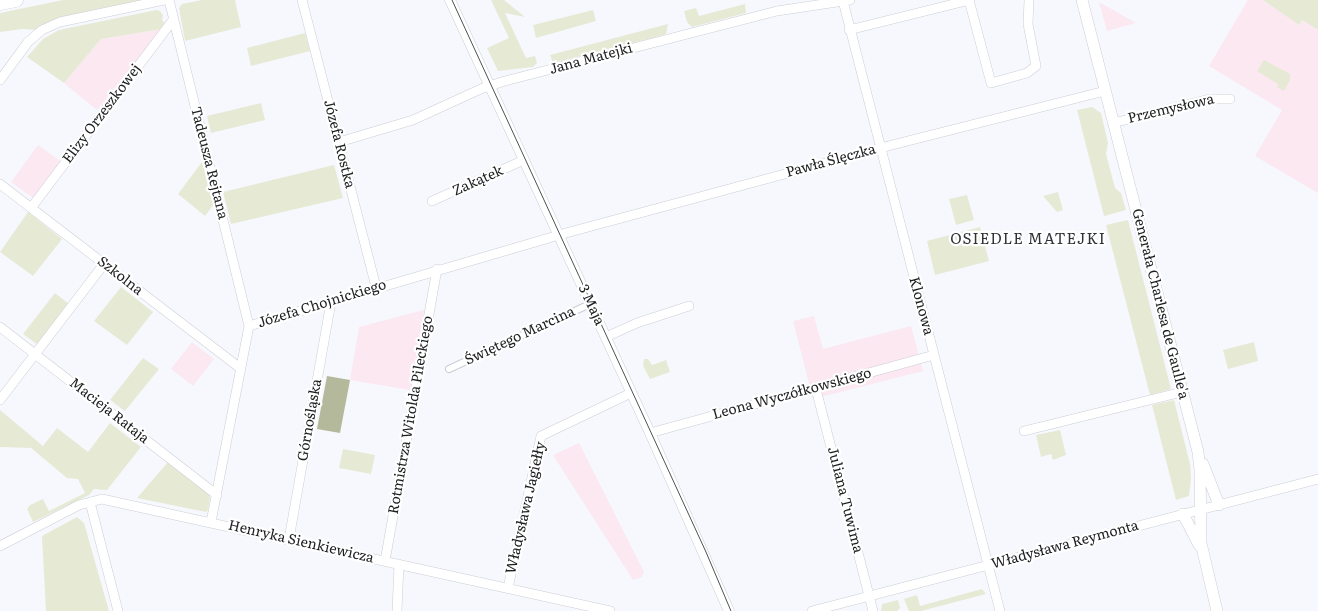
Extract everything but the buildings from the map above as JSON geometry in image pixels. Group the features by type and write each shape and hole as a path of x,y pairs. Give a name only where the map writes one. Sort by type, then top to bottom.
{"main road":[{"path":"0,3 16,0"},
{"name":"Generała Charlesa de Gaulle'a","path":"1082,0 1198,452 1203,554 1217,611"},
{"path":"1198,452 1219,505"},
{"path":"1183,514 1203,554"}],"street":[{"path":"0,80 28,42 42,30 60,22 164,0"},
{"name":"Tadeusza Rejtana","path":"169,0 249,326"},
{"name":"Józefa Rostka","path":"302,0 376,287"},
{"name":"3 Maja","path":"450,0 650,433 729,611"},
{"path":"849,30 970,0 991,82 1027,73 1036,66 1028,24 1029,0"},
{"name":"Jana Matejki","path":"339,142 414,120 490,86 777,11 846,1"},
{"name":"Klonowa","path":"846,1 849,30 1000,611"},
{"name":"Elizy Orzeszkowej","path":"31,208 173,20"},
{"name":"Pawła Ślęczka","path":"559,235 880,148 1105,91"},
{"name":"Przemysłowa","path":"1113,123 1210,99 1230,99"},
{"name":"Zakątek","path":"432,201 524,160"},
{"name":"Szkolna","path":"0,184 240,368"},
{"name":"Józefa Chojnickiego","path":"211,522 249,326 437,269 559,235"},
{"path":"0,400 104,264"},
{"name":"Rotmistrza Witolda Pileckiego","path":"386,561 437,269"},
{"name":"Górnośląska","path":"288,539 331,302"},
{"name":"Świętego Marcina","path":"449,369 590,304"},
{"path":"606,337 637,323 690,306"},
{"name":"Macieja Rataja","path":"0,327 217,494"},
{"name":"Leona Wyczółkowskiego","path":"650,433 816,389 934,355"},
{"name":"Juliana Tuwima","path":"816,389 873,611"},
{"path":"1024,431 1182,392"},
{"name":"Władysława Jagiełły","path":"508,588 541,436 631,393"},
{"name":"Władysława Reymonta","path":"812,611 1318,479"},
{"name":"Henryka Sienkiewicza","path":"0,546 90,502 102,499 610,611"},
{"path":"90,502 118,611"},
{"path":"397,611 399,564"}],"shaded area":[{"path":"1248,0 1263,0 1299,25 1302,20 1318,30 1318,193 1255,156 1282,110 1209,66"},
{"path":"1099,2 1136,23 1107,31"},
{"path":"162,29 97,110 64,83 101,39"},
{"path":"38,145 60,161 33,198 11,182"},
{"path":"424,310 410,390 350,380 359,327"},
{"path":"814,316 823,349 911,326 923,371 813,399 793,321"},
{"path":"192,342 214,359 193,386 171,369"},
{"path":"579,443 644,572 642,577 633,580 553,455"}],"green space":[{"path":"63,0 150,0 55,20 36,30 22,29 0,32 0,13"},
{"path":"202,0 235,0 241,27 185,41 179,8 182,4"},
{"path":"491,0 504,0 525,17 505,13 526,58 535,56 537,63 533,67 498,71 487,48 509,38"},
{"path":"1263,0 1318,0 1318,30 1302,20 1299,25"},
{"path":"745,4 746,13 692,27 687,22 684,11 696,8 699,16"},
{"path":"156,10 160,11 163,15 162,20 165,23 162,29 101,39 64,83 27,57 43,39 59,30"},
{"path":"593,10 596,21 536,38 533,25"},
{"path":"668,24 666,34 652,38 553,63 550,55"},
{"path":"305,33 310,51 251,66 247,48"},
{"path":"1264,60 1290,74 1290,80 1284,91 1277,87 1278,84 1257,71"},
{"path":"261,103 265,120 211,133 207,116"},
{"path":"1092,107 1101,113 1108,143 1106,154 1115,188 1121,193 1126,210 1104,216 1077,110"},
{"path":"202,162 214,204 205,216 178,194"},
{"path":"334,165 343,198 231,224 223,192"},
{"path":"1058,192 1063,210 1057,212 1043,196"},
{"path":"967,195 974,220 956,225 949,199"},
{"path":"28,212 62,239 33,276 0,252"},
{"path":"1128,220 1171,389 1150,395 1106,225"},
{"path":"980,227 989,261 935,275 927,241"},
{"path":"121,287 153,312 127,345 94,321"},
{"path":"55,293 69,304 38,345 23,334"},
{"path":"1254,342 1258,361 1228,369 1223,350"},
{"path":"143,358 159,369 125,411 110,400"},
{"path":"644,359 648,359 652,365 666,360 670,372 650,379 643,366"},
{"path":"327,376 350,380 340,433 317,429"},
{"path":"1174,400 1190,464 1191,478 1189,496 1176,500 1152,405"},
{"path":"0,410 43,446 57,428 88,452 110,423 141,447 107,490 94,489 89,495 33,522 27,509 30,505 43,499 49,511 85,493 78,479 67,478 31,448 0,447"},
{"path":"1060,430 1066,455 1053,460 1051,454 1041,457 1036,435"},
{"path":"343,449 375,455 371,474 339,468"},
{"path":"168,462 208,492 210,498 206,512 137,498"},
{"path":"77,517 84,523 109,611 46,611 42,536"},
{"path":"982,589 986,594 921,611 909,611 904,599 917,595 920,606"},
{"path":"898,600 900,608 897,611 881,611 882,604"}],"tram line":[{"path":"452,0 706,552 731,611"}],"district":[{"name":"OSIEDLE MATEJKI","path":"1028,240"}]}
